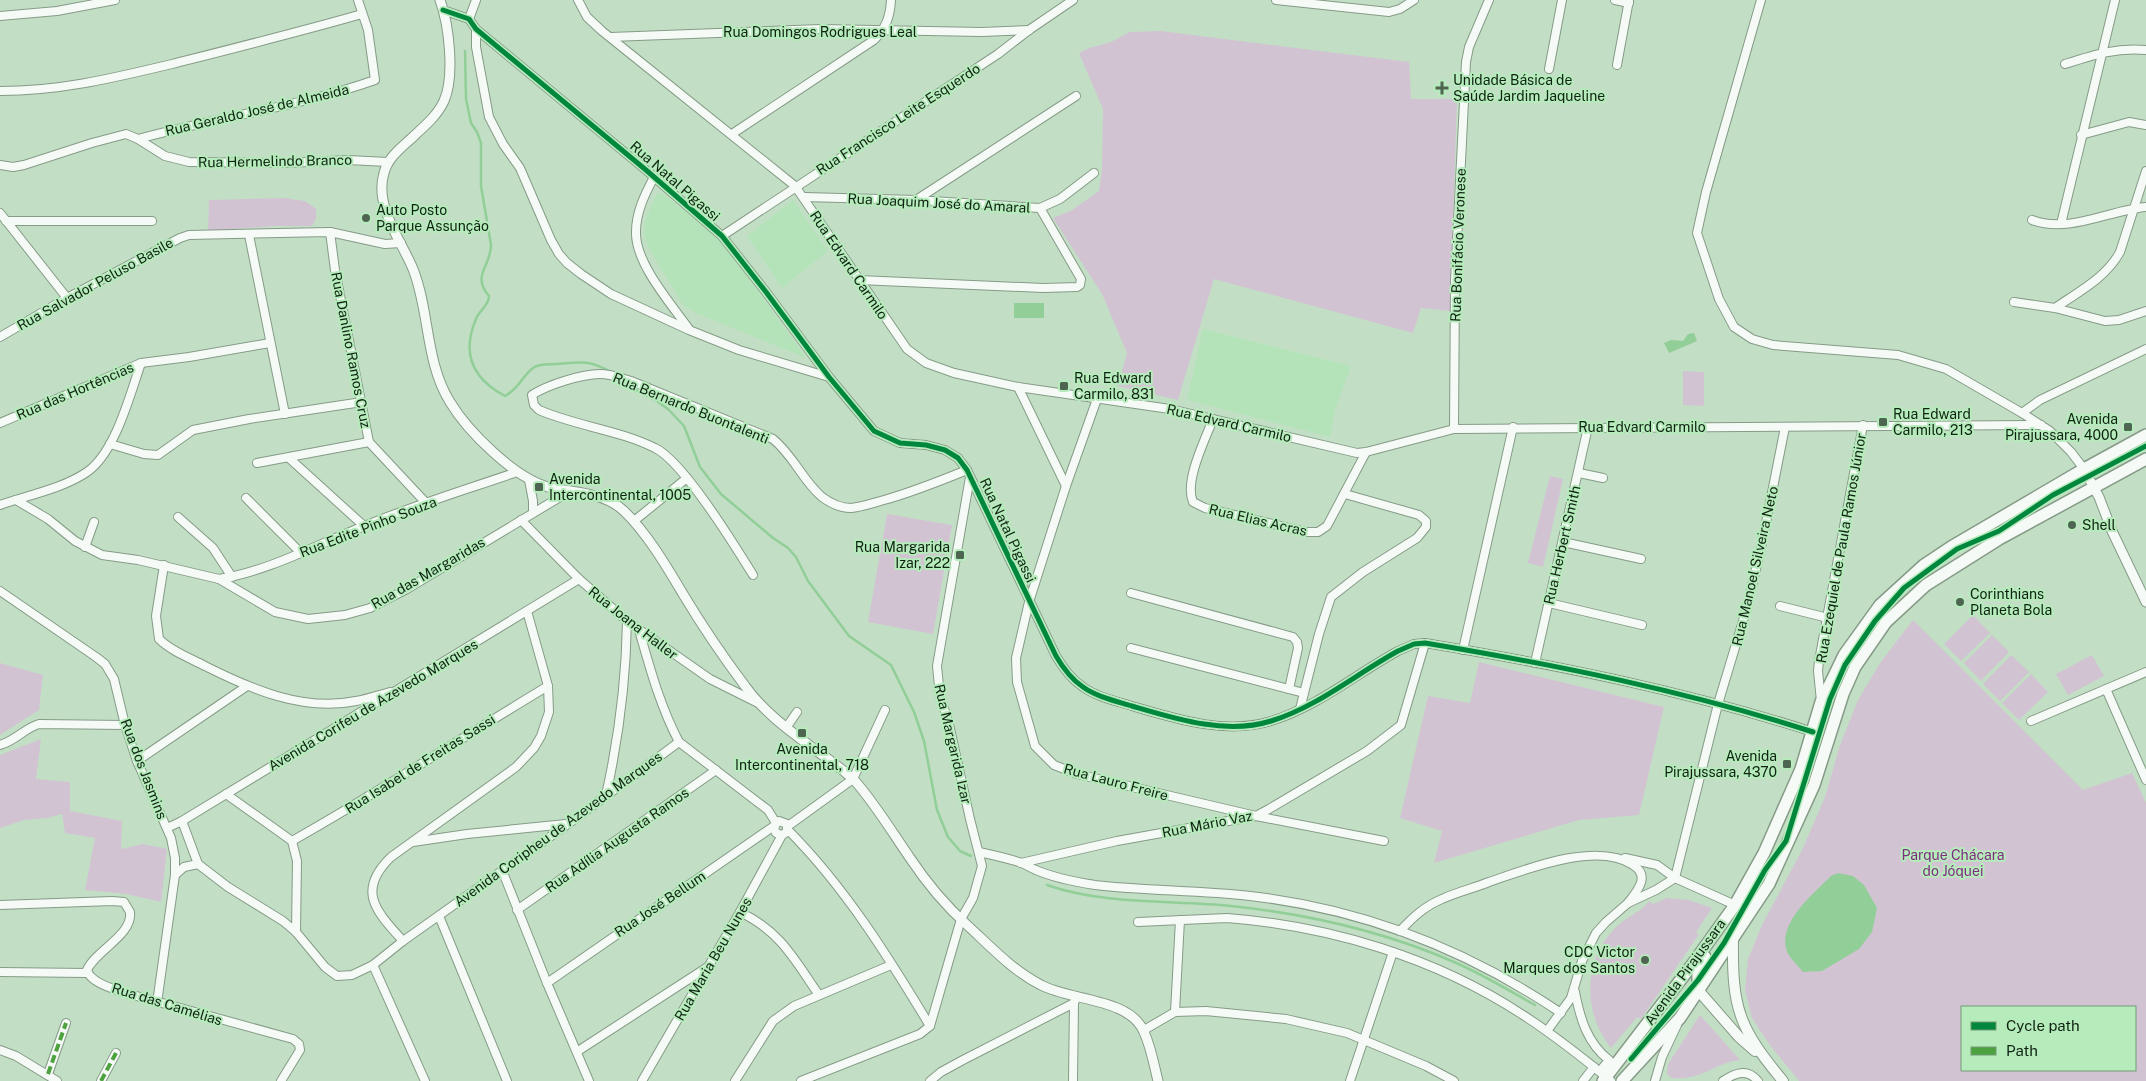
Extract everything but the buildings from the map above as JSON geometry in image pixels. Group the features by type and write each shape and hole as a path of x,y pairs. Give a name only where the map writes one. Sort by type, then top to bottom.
{"main road":[{"name":"Avenida Pirajussara","path":"1603,1075 1692,965 1735,905 1764,853 1801,768 1821,702 1844,655 1880,605 1924,565 1951,547 2084,469 2146,436"},
{"name":"Avenida Pirajussara","path":"1622,1081 1680,1018 1769,884 1814,785 1836,712 1856,667 1886,622 1926,585 1999,539 2093,486 2146,459"},
{"path":"1926,585 1941,569 1960,557 1961,555 1957,548 1951,547"},
{"path":"1735,905 1699,968 1698,990 1739,1036 1769,1064"},
{"path":"1733,940 1733,982 1744,1026 1754,1043 1783,1081"}],"street":[{"path":"0,16 57,11 115,0"},
{"path":"0,91 26,91 82,85 187,60 362,14 358,0"},
{"path":"440,0 450,63 448,86 444,101 434,117 388,162 382,177 384,202 414,271 434,364 449,401 469,427 517,472 529,480 555,488 594,496 616,504 634,522 743,684 760,704 786,728 852,779 875,805 922,875 961,919 1028,978 1075,1000 1118,1007 1132,1016 1144,1030 1158,1081"},
{"path":"443,10 469,19 476,0"},
{"name":"Rua Edvard Carmilo","path":"578,0 587,17 602,31 795,186 907,349 919,359 954,373 1018,387 1170,409 1326,446 1366,452 1454,428 2041,425"},
{"path":"732,134 857,52 883,30 888,20 891,0"},
{"name":"Rua Francisco Leite Esquerdo","path":"722,236 795,186 998,54 1029,30 1074,0"},
{"path":"1276,0 1388,12 1400,9 1414,0"},
{"name":"Rua Bonifácio Veronese","path":"1454,428 1455,281 1466,62 1469,47 1489,0"},
{"path":"1550,69 1562,0"},
{"path":"1615,0 1629,2 1617,65"},
{"path":"1761,0 1706,192 1697,233 1719,299 1734,327 1752,339 1773,345 1898,355 1946,369 2041,425 2061,441 2084,469 2146,602"},
{"path":"2061,224 2115,0"},
{"name":"Rua Geraldo José de Almeida","path":"138,139 206,121 334,93 375,80 370,40 362,14"},
{"name":"Rua Natal Pigassi","path":"469,19 476,29 722,236 766,292 828,377 874,431 900,443 926,445 945,450 958,458 969,473 1056,656 1069,674 1084,688 1109,700 1181,719 1227,726 1255,725 1271,721 1300,709 1398,652 1414,644 1425,643"},
{"path":"476,29 476,47 488,117 525,177 559,254 574,269 611,294 689,330 747,352 828,377"},
{"name":"Rua Domingos Rodrigues Leal","path":"611,37 820,29 1029,30"},
{"path":"2065,64 2118,49 2146,50"},
{"path":"916,200 1076,96"},
{"path":"2081,135 2129,122 2146,125"},
{"path":"0,165 13,167 24,165 121,134 131,135 138,139"},
{"name":"Rua Hermelindo Branco","path":"138,139 165,156 190,162 288,163 348,160 388,162"},
{"path":"2055,308 2090,284 2115,262 2120,252 2146,171"},
{"name":"Rua Joaquim José do Amaral","path":"804,197 916,200 1040,208 1060,199 1094,174"},
{"path":"654,177 640,206 636,232 637,242 641,256 654,279 689,330"},
{"path":"2032,220 2043,224 2061,224 2146,207"},
{"path":"859,280 1043,288 1077,287 1080,285 1081,278 1040,208"},
{"path":"0,213 67,298"},
{"path":"6,221 152,221"},
{"name":"Rua Salvador Peluso Basile","path":"1,335 67,298 189,235 330,232 385,244 401,243"},
{"name":"Rua Danlino Ramos Cruz","path":"330,232 335,270 369,442 427,504"},
{"path":"249,235 284,414"},
{"path":"2014,302 2055,308 2105,320 2118,320 2146,311"},
{"name":"Rua das Hortências","path":"0,423 141,363 189,357 270,342"},
{"path":"2022,413 2040,400 2146,349"},
{"path":"0,505 53,487 87,472 96,464 110,444 141,363"},
{"name":"Rua Bernardo Buontalenti","path":"687,478 665,454 654,448 539,410 531,398 534,394 590,375 609,374 631,381 773,439 791,456 814,489 830,502 842,506 862,506 969,473"},
{"path":"1018,387 1066,486"},
{"name":"Rua Lauro Freire","path":"1097,399 1066,486 1029,602 1016,658 1017,682 1035,746 1054,765 1077,774 1256,816 1384,841"},
{"path":"110,444 144,454 158,455 194,430 362,402"},
{"name":"Rua Elias Acras","path":"1213,419 1192,478 1191,497 1193,502 1198,505 1314,533 1327,526 1366,452"},
{"name":"Rua Ezequiel de Paula Ramos Júnior","path":"1821,702 1818,671 1863,425"},
{"path":"1463,650 1513,427"},
{"name":"Rua Herbert Smith","path":"1535,663 1588,427"},
{"name":"Rua Manoel Silveira Neto","path":"1675,878 1718,704 1758,564 1786,427"},
{"path":"257,463 369,442"},
{"path":"289,458 364,526"},
{"name":"Rua Edite Pinho Souza","path":"219,579 232,577 300,553 364,526 517,472"},
{"name":"Rua Margarida Izar","path":"930,1026 961,919 973,898 982,866 950,724 940,696 937,666 969,473"},
{"path":"1579,473 1602,478"},
{"path":"634,522 687,478 754,575"},
{"path":"529,480 533,512"},
{"path":"550,503 555,488"},
{"name":"Rua das Margaridas","path":"16,500 48,519 85,547 111,558 138,560 164,565 219,579 275,612 290,617 316,619 345,615 370,608 570,491"},
{"path":"1300,709 1325,609 1331,597 1363,572 1417,538 1426,527 1426,521 1419,515 1345,494"},
{"path":"246,498 300,553"},
{"path":"178,517 213,548 232,577"},
{"name":"Rua Joana Haller","path":"521,520 578,580 627,621 710,679 760,704"},
{"path":"85,547 94,522"},
{"path":"1563,542 1641,559"},
{"path":"164,565 156,616 159,639 174,650 247,686 287,699 320,703 356,702 399,689"},
{"name":"Avenida Corifeu de Azevedo Marques","path":"167,828 182,821 578,580"},
{"name":"Rua dos Jasmins","path":"0,592 105,664 114,680 125,725 137,761 174,847 175,875 157,1003"},
{"path":"1131,593 1293,637 1297,642 1298,648 1290,690"},
{"path":"1549,603 1642,625"},
{"path":"1780,606 1828,618"},
{"path":"403,941 375,906 372,885 379,868 391,857 516,767 534,748 545,725 549,712 548,686 527,611"},
{"path":"606,795 622,707 627,621"},
{"path":"639,630 652,677 668,721 679,742 697,758 716,770 768,810 775,824 776,833 786,830"},
{"path":"1425,643 1668,690 1813,732"},
{"name":"Rua Mário Vaz","path":"1021,862 1117,841 1256,816 1367,751 1401,726 1425,643"},
{"path":"1132,648 1304,693"},
{"path":"2031,721 2146,672"},
{"path":"137,761 247,686"},
{"name":"Rua Isabel de Freitas Sassi","path":"292,841 548,686"},
{"path":"2106,689 2146,780"},
{"path":"852,779 885,710"},
{"path":"786,728 796,712"},
{"path":"0,745 8,743 32,726 39,724 125,725"},
{"name":"Avenida Coripheu de Azevedo Marques","path":"296,932 325,967 337,976 352,975 374,965 403,941 568,824 679,742"},
{"name":"Rua Adília Augusta Ramos","path":"518,910 716,770"},
{"name":"Rua Maria Beu Nunes","path":"642,1081 786,830 852,779"},
{"path":"226,794 292,841 297,860 296,932"},
{"path":"182,821 198,864 228,887 277,917 296,932"},
{"path":"775,824 783,821 786,830 804,846 842,895 891,965 930,1026 920,1034 800,1081"},
{"path":"412,843 467,834 568,824"},
{"name":"Rua José Bellum","path":"547,983 775,824"},
{"path":"979,852 1021,862 1046,873 1095,885 1220,893 1292,902 1344,913 1438,944 1481,964 1561,1013"},
{"path":"1547,1032 1574,992 1582,961 1589,944 1606,922 1628,903 1641,886 1642,876 1635,866 1615,857"},
{"path":"1400,931 1420,911 1442,899 1513,874 1556,861 1576,858 1615,857 1651,862 1665,869 1675,878 1735,905"},
{"path":"175,875 184,866 198,864"},
{"path":"502,870 547,983 590,1081"},
{"path":"1628,903 1656,890 1675,878"},
{"path":"0,906 112,901 124,902 130,912 128,925 93,961 87,972 0,972"},
{"path":"740,912 767,927 779,938 820,995"},
{"path":"439,916 507,1081"},
{"path":"1138,922 1227,918 1268,923 1342,937 1393,952 1434,968 1486,994 1547,1032 1603,1075 1609,1060 1587,1034 1580,1018 1574,992"},
{"path":"1175,1012 1180,920"},
{"path":"1350,1081 1393,952"},
{"path":"374,965 424,1081"},
{"path":"735,1081 760,1038 773,1021 794,1006 891,965"},
{"path":"578,1051 707,967"},
{"name":"Rua das Camélias","path":"87,972 99,982 122,992 157,1003 286,1036 297,1042 300,1047 299,1052 281,1081"},
{"path":"930,1081 941,1072 1075,1000"},
{"path":"1073,1081 1075,1000"},
{"path":"1144,1030 1175,1012 1206,1011 1286,1019 1329,1028 1365,1039 1426,1066 1454,1081"},
{"path":"1654,1081 1680,1018"},
{"path":"48,1074 66,1023"},
{"path":"0,1050 16,1056 57,1081"},
{"path":"101,1081 116,1053"},
{"path":"1722,1081 1735,1074 1748,1073 1758,1081"},
{"name":"Avenida Pirajussara","path":"1583,1081 1603,1075"}],"shaded area":[{"path":"657,194 663,194 714,234 727,248 806,358 696,313 683,305 648,247 644,233 646,217"},
{"path":"793,200 828,251 782,288 747,236"},
{"path":"1014,303 1044,303 1044,318 1014,318"},
{"path":"1203,329 1351,366 1335,410 1330,437 1187,400"},
{"path":"1694,333 1697,341 1669,353 1664,343 1671,340 1683,341 1688,334"},
{"path":"1838,873 1853,876 1864,885 1877,908 1872,932 1859,949 1822,971 1803,972 1790,957 1786,946 1786,935 1790,923 1805,902 1831,876"}],"green space":[{"path":"1161,31 1409,62 1411,99 1457,99 1450,311 1421,308 1413,333 1214,279 1178,400 1118,386 1127,353 1102,294 1053,218 1072,210 1099,191 1102,170 1103,109 1079,53 1111,42 1130,32"},
{"path":"284,198 305,201 316,209 316,219 312,226 274,226 208,231 209,200"},
{"path":"1683,371 1704,372 1704,406 1683,405"},
{"path":"1550,476 1563,479 1543,567 1528,563"},
{"path":"887,514 952,525 933,634 868,622"},
{"path":"1973,615 1990,633 1961,661 1944,644"},
{"name":"Parque Chácara do Jóquei","path":"1913,620 2083,790 2132,773 2146,803 2146,1081 1799,1081 1769,1044 1752,1018 1745,990 1748,959 1762,925 1802,850 1825,797 1840,745 1858,700 1880,663"},
{"path":"1992,635 2009,652 1981,681 1964,663"},
{"path":"2011,655 2029,672 2000,701 1983,684"},
{"path":"2092,655 2104,676 2068,695 2056,674"},
{"path":"1479,662 1664,707 1639,815 1579,820 1434,863 1442,831 1400,818 1428,696 1470,703"},
{"path":"0,663 43,675 39,710 0,735"},
{"path":"2031,674 2048,692 2019,720 2002,703"},
{"path":"41,739 36,779 70,782 70,811 122,821 121,849 143,844 167,849 161,902 126,894 85,890 95,838 65,833 62,814 47,818 24,820 0,828 0,755"},
{"name":"CDC Victor Marques dos Santos","path":"1667,898 1689,900 1712,908 1696,932 1699,934 1641,1019 1637,1017 1611,1048 1595,1019 1591,1003 1590,986 1592,970 1597,955 1605,940 1616,927 1649,901 1653,904"},
{"path":"1689,985 1689,991 1684,999 1636,1057 1629,1061"},
{"path":"1700,1015 1740,1060 1731,1061 1692,1077 1672,1078 1667,1074 1668,1064"}],"waterway":[{"path":"465,51 466,99 471,123 481,143 481,186 491,245 482,276 484,289 489,299 476,319 470,343 470,354 473,364 485,382 505,396 536,366 585,362 597,365 613,373"},
{"path":"630,387 657,401 669,410 684,426 700,467 721,494 773,538 788,548 796,557 808,581 849,636 891,665 914,712 924,741 937,810 948,837 960,851 971,856"},
{"path":"1047,885 1091,896 1260,909 1345,925 1400,941 1454,962 1535,1005"}],"marked path":[{"path":"48,1074 66,1023"},
{"path":"101,1081 116,1053"}],"cycle path":[{"path":"443,10 469,19 476,29 646,170 722,236 829,377 874,431 900,443 926,445 945,450 958,458 967,470 1056,656 1071,677 1088,690 1100,696 1166,716 1201,724 1219,726 1254,725 1288,715 1320,699 1398,651 1414,644 1425,643 1621,680 1717,704 1813,732"},
{"path":"1631,1059 1698,980 1724,943 1765,870 1786,841 1830,699 1845,665 1875,621 1904,588 1957,549 1999,531 2053,495 2146,446"}],"place":[{"name":"Unidade Básica de Saúde Jardim Jaqueline","path":"1442,88"},
{"name":"Auto Posto Parque Assunção","path":"366,218"},
{"name":"Rua Edward Carmilo, 831","path":"1064,386"},
{"name":"Rua Edward Carmilo, 213","path":"1883,422"},
{"name":"Avenida Pirajussara, 4000","path":"2128,427"},
{"name":"Avenida Intercontinental, 1005","path":"539,487"},
{"name":"Shell","path":"2072,525"},
{"name":"Rua Margarida Izar, 222","path":"960,555"},
{"name":"Corinthians Planeta Bola","path":"1960,602"},
{"name":"Avenida Intercontinental, 718","path":"802,733"},
{"name":"Avenida Pirajussara, 4370","path":"1787,764"},
{"name":"CDC Victor Marques dos Santos","path":"1645,960"}]}
